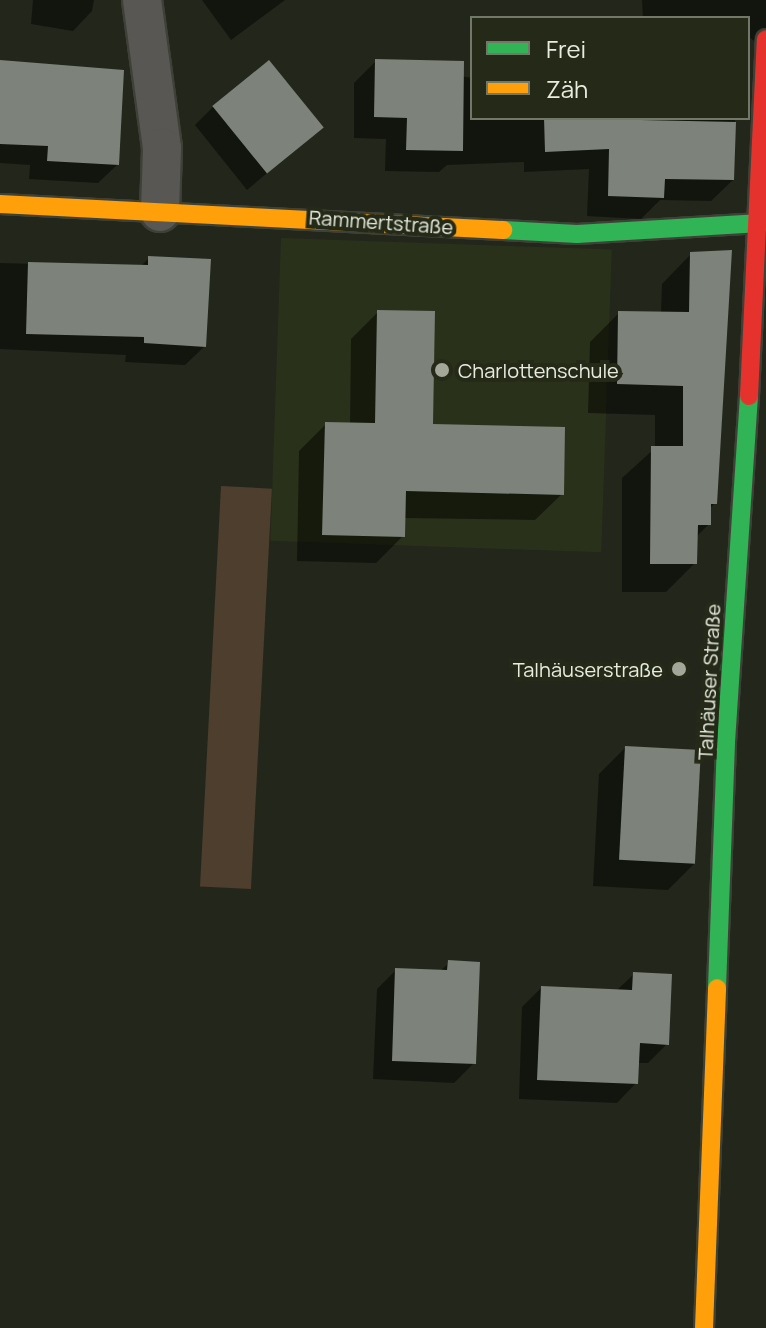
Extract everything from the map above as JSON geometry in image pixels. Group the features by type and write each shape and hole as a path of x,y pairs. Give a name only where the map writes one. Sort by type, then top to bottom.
{"street":[{"path":"142,0 162,148 160,212"},
{"name":"Talhäuser Straße","path":"704,1328 726,742 760,313 766,39"},
{"name":"Rammertstraße","path":"0,204 577,234 761,223"}],"shaded area":[{"name":"Charlottenschule","path":"281,238 612,250 601,552 270,541"},
{"path":"221,486 272,489 251,889 200,886"}],"building":[{"path":"375,59 464,61 463,151 406,150 407,118 374,117"},
{"path":"0,60 124,70 119,165 47,161 48,146 0,144"},
{"path":"269,60 324,128 267,174 212,106"},
{"path":"544,120 736,122 734,180 665,179 664,198 608,196 609,149 545,152"},
{"path":"732,250 717,504 711,504 711,525 698,525 697,564 650,564 651,446 683,446 683,386 617,384 618,311 689,312 690,252"},
{"path":"148,256 211,259 206,347 144,343 144,337 26,334 28,262 148,265"},
{"path":"377,310 435,311 433,424 565,427 564,495 406,491 405,537 322,535 325,422 375,423"},
{"path":"625,746 701,750 695,864 619,860"},
{"path":"448,960 480,962 476,1064 392,1061 395,968 447,970"},
{"path":"633,972 672,974 669,1045 640,1043 638,1084 537,1080 541,986 632,990"}],"traffic: fast":[{"path":"503,230 577,234 761,223"},
{"path":"717,988 726,742 749,396"}],"traffic: slow":[{"path":"0,204 503,230"},
{"path":"704,1328 717,988"}],"traffic: jam":[{"path":"749,396 766,39"}],"place":[{"name":"Charlottenschule","path":"442,370"},
{"name":"Talhäuserstraße","path":"679,669"}]}
